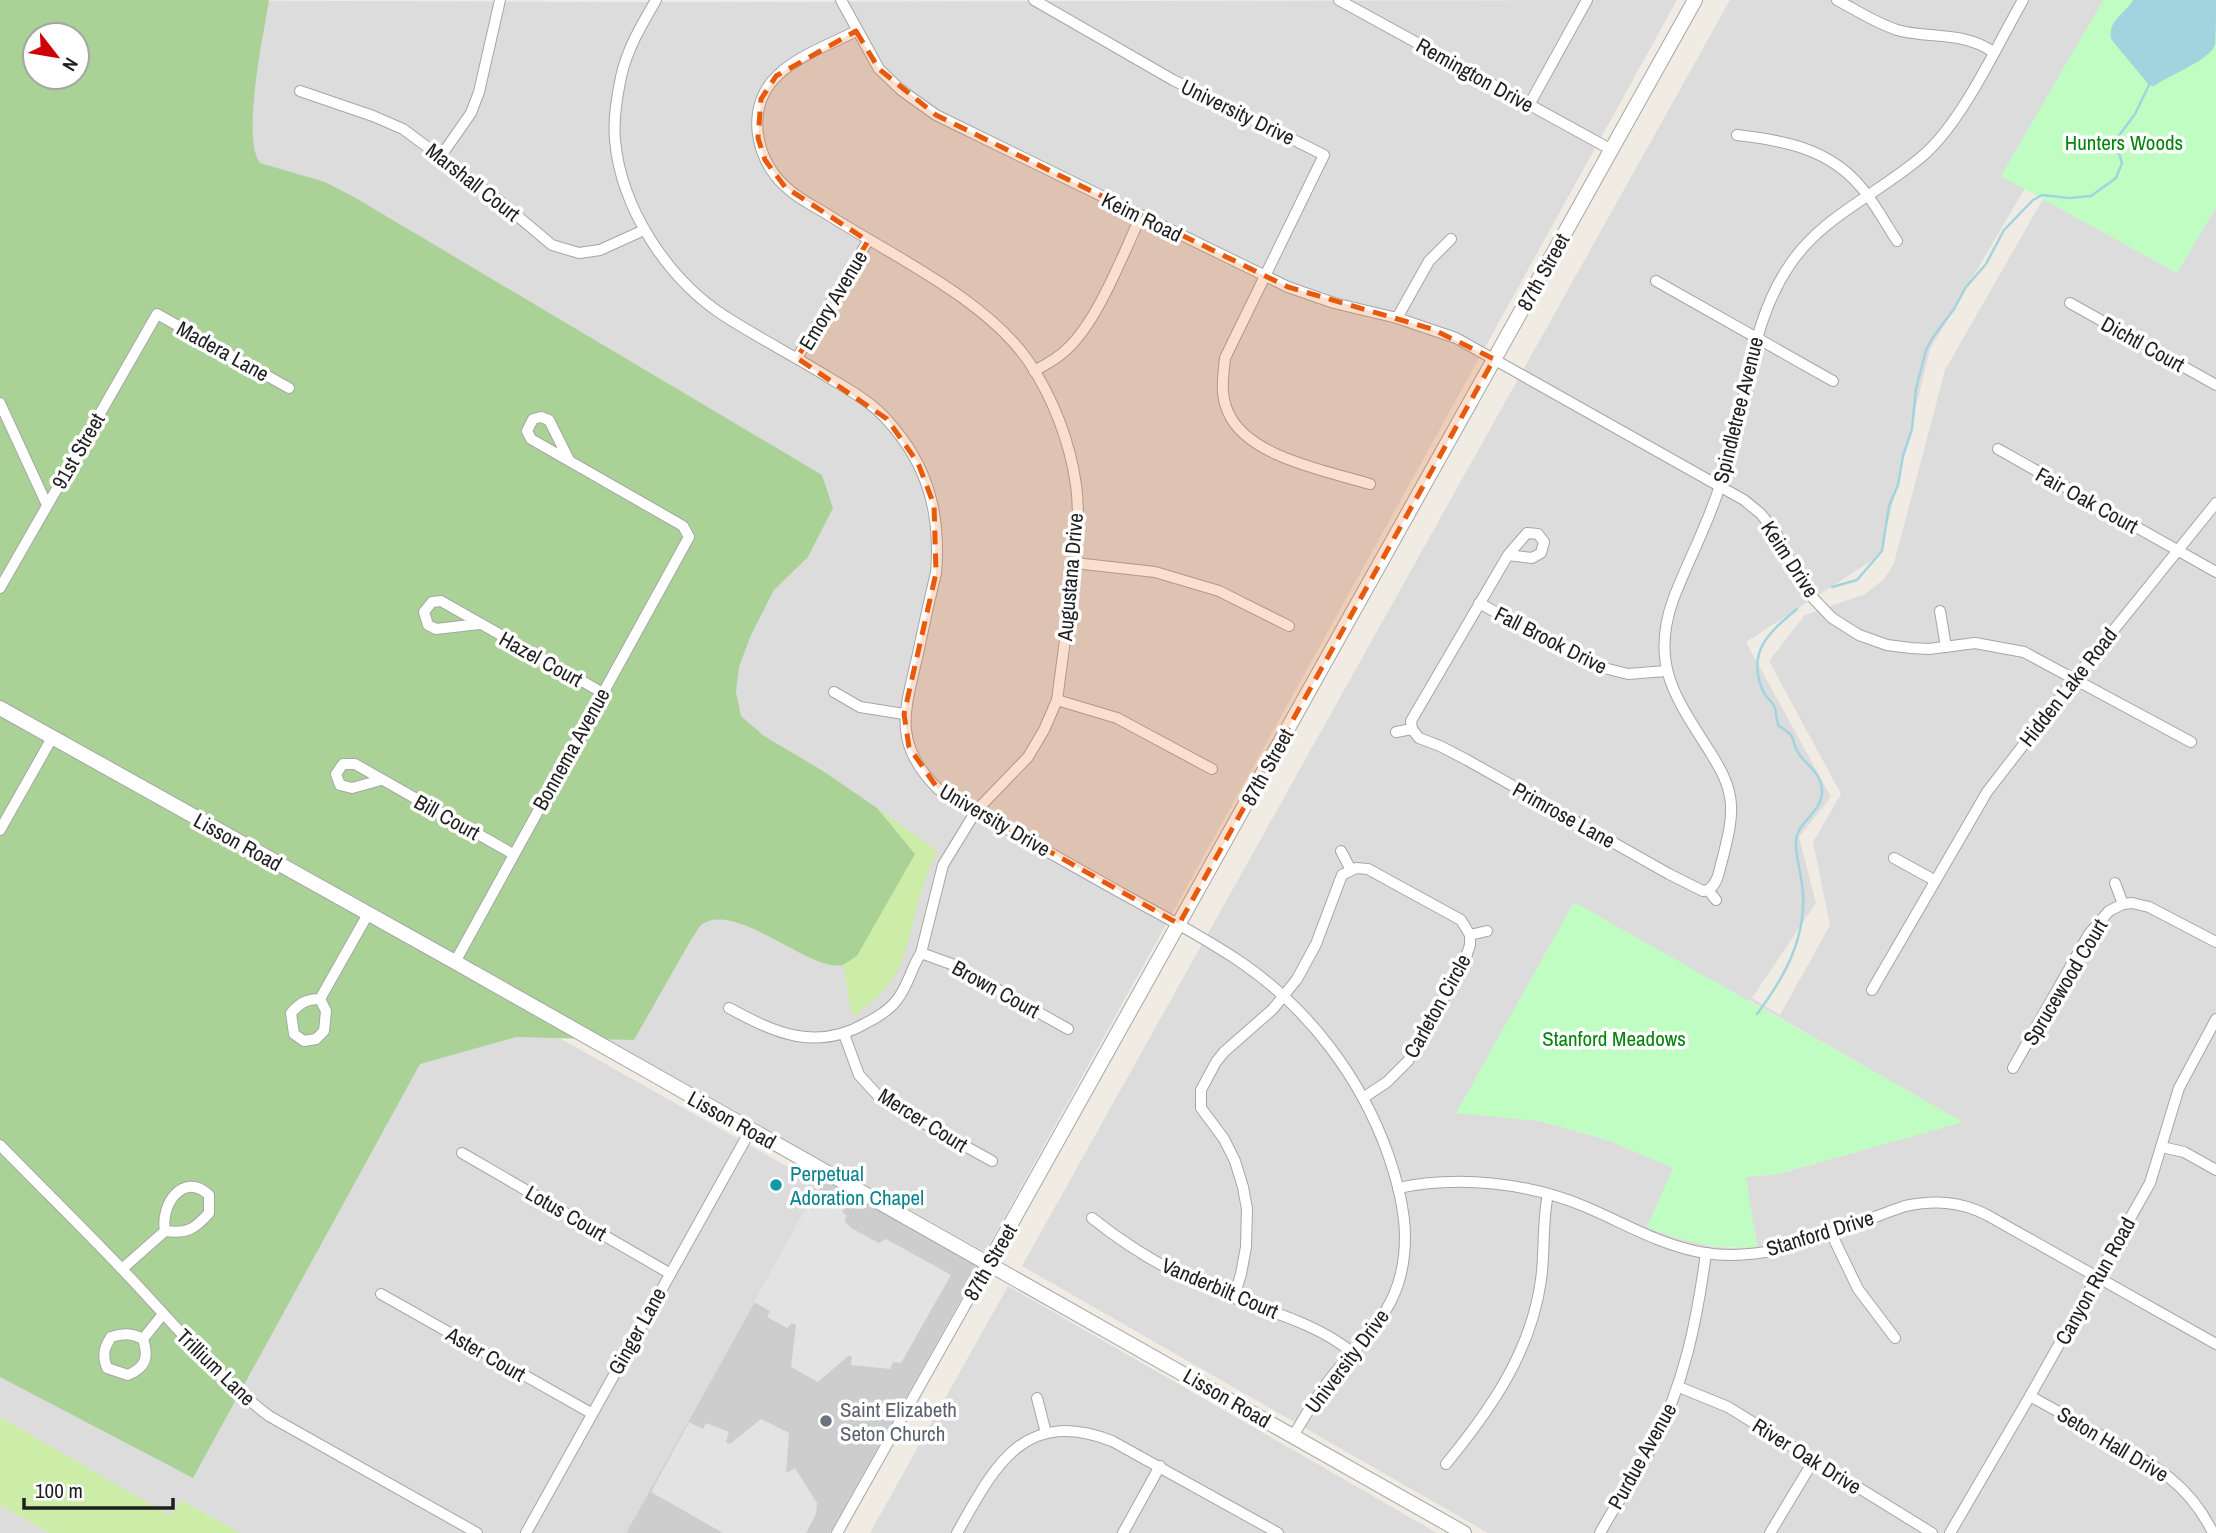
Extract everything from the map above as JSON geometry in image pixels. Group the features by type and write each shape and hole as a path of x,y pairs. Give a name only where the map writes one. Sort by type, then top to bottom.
{"street":[{"path":"441,156 471,113 479,92 500,0"},
{"name":"University Drive","path":"656,0 637,32 621,75 614,139 621,174 644,230 673,271 700,298 723,315 855,393 887,419 918,463 934,505 937,527 936,573 904,714 909,747 922,773 938,789 1243,964 1302,1014 1331,1049 1363,1098 1383,1141 1403,1205 1406,1233 1401,1272 1384,1314 1323,1387 1293,1436"},
{"name":"Keim Road","path":"841,0 879,69 901,90 936,115 1263,276 1334,303 1397,318 1456,338 1494,359"},
{"name":"University Drive","path":"1034,0 1173,80 1324,155 1263,276"},
{"name":"Remington Drive","path":"1339,0 1610,149"},
{"path":"1529,105 1587,0"},
{"name":"87th Street","path":"837,1533 1695,0"},
{"path":"1837,0 1888,27 1966,39 1993,52"},
{"name":"Spindletree Avenue","path":"1712,895 1728,835 1731,805 1729,791 1720,767 1679,702 1666,671 1664,648 1667,621 1720,486 1756,337 1769,300 1790,263 1822,228 1906,170 1943,134 2023,0"},
{"name":"Augustana Drive","path":"844,1034 872,1020 895,1002 921,953 943,865 975,811 1028,757 1044,730 1057,700 1075,564 1078,517 1073,466 1057,415 1028,360 1004,333 944,286 785,187 765,160 758,138 757,118 761,99 776,76 806,56 856,31"},
{"name":"Marshall Court","path":"300,91 403,129 552,245 579,253 600,250 644,230"},
{"path":"1737,135 1790,142 1847,173 1868,195 1897,241"},
{"path":"1034,371 1059,356 1079,336 1102,297 1141,216"},
{"path":"1397,318 1429,261 1451,239"},
{"name":"Emory Avenue","path":"797,358 868,241"},
{"path":"1263,276 1225,358 1222,385 1227,412 1240,431 1262,447 1370,484"},
{"path":"1656,281 1833,381"},
{"name":"Dichtl Court","path":"2070,303 2216,384"},
{"name":"Madera Lane","path":"156,314 289,388"},
{"name":"91st Street","path":"0,588 156,314"},
{"name":"Keim Drive","path":"1494,359 1744,499 1769,522 1801,583 1832,618 1848,629 1887,645 1920,649 1975,643 2024,652 2191,742"},
{"path":"0,403 47,505"},
{"name":"Fair Oak Court","path":"1998,449 2216,572"},
{"name":"Bonnema Avenue","path":"454,962 688,537 683,526 569,460"},
{"name":"Hidden Lake Road","path":"1872,990 1987,792 2216,503"},
{"path":"1396,733 1412,729 1413,714 1430,690 1508,555"},
{"path":"1075,564 1155,572 1219,591 1289,625"},
{"name":"Hazel Court","path":"479,624 436,629 428,625 424,612 432,602 441,601 603,693"},
{"name":"Fall Brook Drive","path":"1479,603 1592,665 1628,674 1666,671"},
{"path":"1940,611 1946,647"},
{"path":"834,692 860,707 904,714"},
{"path":"1057,700 1117,718 1212,769"},
{"name":"Lisson Road","path":"0,708 989,1263 1293,1436 1446,1529 1464,1533"},
{"name":"Primrose Lane","path":"1412,729 1419,738 1440,746 1712,895"},
{"path":"0,830 52,738"},
{"name":"Bill Court","path":"381,780 513,853"},
{"path":"1234,1297 1246,1247 1247,1209 1243,1187 1229,1148 1201,1108 1200,1096 1216,1062 1258,1024 1297,979 1316,944 1339,880 1351,870 1342,851"},
{"path":"1895,858 1934,880"},
{"name":"Carleton Circle","path":"1351,870 1362,868 1379,873 1461,920 1470,935 1465,960 1408,1060 1387,1083 1363,1098"},
{"name":"Sprucewood Court","path":"2115,883 2123,904"},
{"name":"Sprucewood Court","path":"2013,1068 2088,934 2104,915 2123,904 2143,905 2161,911 2216,942"},
{"path":"320,999 368,914"},
{"name":"Carleton Circle","path":"1470,935 1487,931"},
{"name":"Brown Court","path":"921,953 954,965 1069,1029"},
{"path":"729,1008 789,1036 823,1037 844,1034"},
{"name":"Canyon Run Road","path":"1950,1533 2150,1183 2179,1088 2216,1019"},
{"name":"Mercer Court","path":"844,1034 859,1075 882,1100 992,1161"},
{"name":"Ginger Lane","path":"526,1533 750,1131"},
{"name":"Trillium Lane","path":"0,1145 251,1403 269,1416 477,1533"},
{"path":"2162,1147 2184,1152 2216,1170"},
{"name":"Lotus Court","path":"462,1153 669,1273"},
{"name":"Stanford Drive","path":"1398,1188 1457,1182 1492,1184 1548,1194 1592,1209 1658,1240 1706,1253 1724,1254 1770,1251 1831,1233 1905,1206 1925,1202 1956,1203 1987,1215 2216,1344"},
{"path":"122,1269 165,1231 179,1233 196,1227 209,1213 209,1195 201,1188 191,1186 179,1192 167,1205 163,1218 165,1231"},
{"path":"1446,1464 1505,1384 1524,1345 1538,1299 1548,1194"},
{"name":"Vanderbilt Court","path":"1091,1218 1155,1261 1194,1281 1305,1323 1353,1353"},
{"path":"1831,1233 1858,1289 1895,1338"},
{"name":"Purdue Avenue","path":"1600,1533 1653,1445 1679,1387 1692,1338 1706,1253"},
{"name":"Aster Court","path":"382,1294 591,1413"},
{"path":"143,1339 163,1314"},
{"path":"122,1333 143,1339 147,1352 144,1364 136,1371 128,1375 107,1368 104,1348 111,1337 122,1333"},
{"name":"River Oak Drive","path":"1679,1387 1728,1407 1932,1533"},
{"name":"Seton Hall Drive","path":"2030,1396 2173,1479 2198,1506 2213,1533"},
{"path":"1037,1398 1046,1433"},
{"path":"957,1533 996,1468 1011,1452 1046,1433 1076,1431 1096,1435 1160,1466 1278,1533"},
{"path":"1770,1533 1814,1460"},
{"path":"1123,1533 1160,1466"}],"highlighted area":[{"path":"856,31 879,69 936,115 1288,287 1432,329 1494,359 1179,924 938,789 909,747 904,714 936,573 934,505 918,463 887,419 797,358 868,241 785,187 765,160 758,138 761,99 776,76"}],"shaded area":[{"path":"0,0 1677,0 985,1252 474,964 464,984 820,1185 626,1533 240,1533 181,1500 172,1517 0,1417"},
{"path":"1730,0 2114,0 2101,60 1930,349 1880,555 1746,642 1831,797 1799,837 1816,903 1752,998 1780,1015 1830,925 1813,842 1841,794 1769,661 1805,615 1865,594 1884,579 1894,563 1945,370 2043,199 2177,273 2216,207 2216,1533 1488,1533 1022,1266","holes":["1749,1000 1962,1122 1778,1174 1745,1177 1757,1246 1732,1248 1709,1246 1647,1227 1674,1168 1607,1140 1540,1121 1457,1112"]},
{"name":"Saint Elizabeth Seton Church","path":"824,1178 980,1266 830,1533 626,1533"},
{"path":"817,1188 846,1205 842,1212 846,1215 845,1222 851,1228 879,1243 886,1239 951,1275 901,1363 893,1362 890,1369 851,1365 852,1357 849,1355 818,1382 791,1367 796,1325 792,1323 787,1328 767,1317 770,1311 754,1302"},
{"path":"1008,1286 1437,1533 870,1533"},
{"path":"761,1419 789,1433 786,1473 795,1468 817,1503 816,1514 806,1533 723,1533 651,1492 689,1422 703,1429 706,1423 729,1432 726,1442 730,1444"},
{"path":"0,1505 50,1533 0,1533"}],"green space":[{"path":"0,0 269,0 253,109 255,150 260,163 325,182 354,197 822,475 833,508 808,557 774,590 751,635 739,667 736,692 741,716 764,736 823,771 877,808 915,854 857,956 843,965 829,965 733,921 716,920 701,925 692,938 634,1040 516,1037 420,1064 193,1478 0,1377"},
{"name":"Hunters Woods","path":"2103,0 2216,0 2216,207 2177,273 2001,176"},
{"path":"877,808 937,851 923,887 907,947 894,977 884,991 852,1016 843,965 857,956 915,854"},
{"name":"Stanford Meadows","path":"1574,902 1963,1122 1778,1174 1746,1177 1757,1247 1700,1244 1647,1227 1673,1168 1607,1140 1540,1121 1456,1113"},
{"path":"0,1417 171,1516 181,1500 240,1533 50,1533 0,1505"}],"water":[{"path":"2133,0 2216,0 2215,45 2197,62 2154,86 2149,85 2111,39 2112,27"}],"waterway":[{"path":"1832,587 1857,580 1882,551 1889,506 1898,485 1903,456 1912,429 1916,389 1926,350 1933,337 1954,309 1966,287 1986,264 2004,230 2033,200 2042,195 2069,198 2091,196 2116,178 2122,163 2115,141 2135,114 2149,85"},
{"path":"1757,1014 1784,972 1797,942 1803,893 1796,840 1797,834 1819,804 1822,789 1821,782 1799,754 1789,733 1778,725 1774,706 1764,693 1758,677 1757,665 1763,644 1777,626 1797,609"}],"place":[{"name":"Perpetual Adoration Chapel","path":"776,1185"},
{"name":"Saint Elizabeth Seton Church","path":"826,1421"}]}
